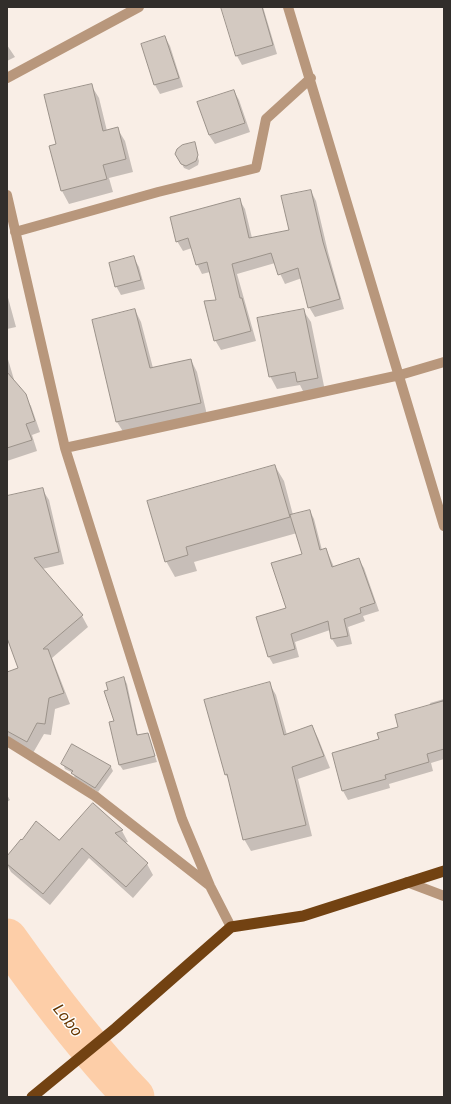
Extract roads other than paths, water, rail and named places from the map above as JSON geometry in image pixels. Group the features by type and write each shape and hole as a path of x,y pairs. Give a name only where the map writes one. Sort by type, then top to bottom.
{"highway":[{"path":"32,1097 116,1028 231,927 303,916 444,871"}],"street":[{"path":"7,78 139,7"},
{"path":"288,7 311,78 444,526"},
{"path":"15,232 158,192 256,168 266,119 311,78"},
{"path":"7,195 65,448 180,812 210,886 231,927"},
{"path":"65,448 400,375 444,362"},
{"path":"7,741 95,796 210,886"},
{"path":"407,882 444,896"}],"waterway":[{"name":"Lobo","path":"7,939 68,1020 134,1097"}]}
